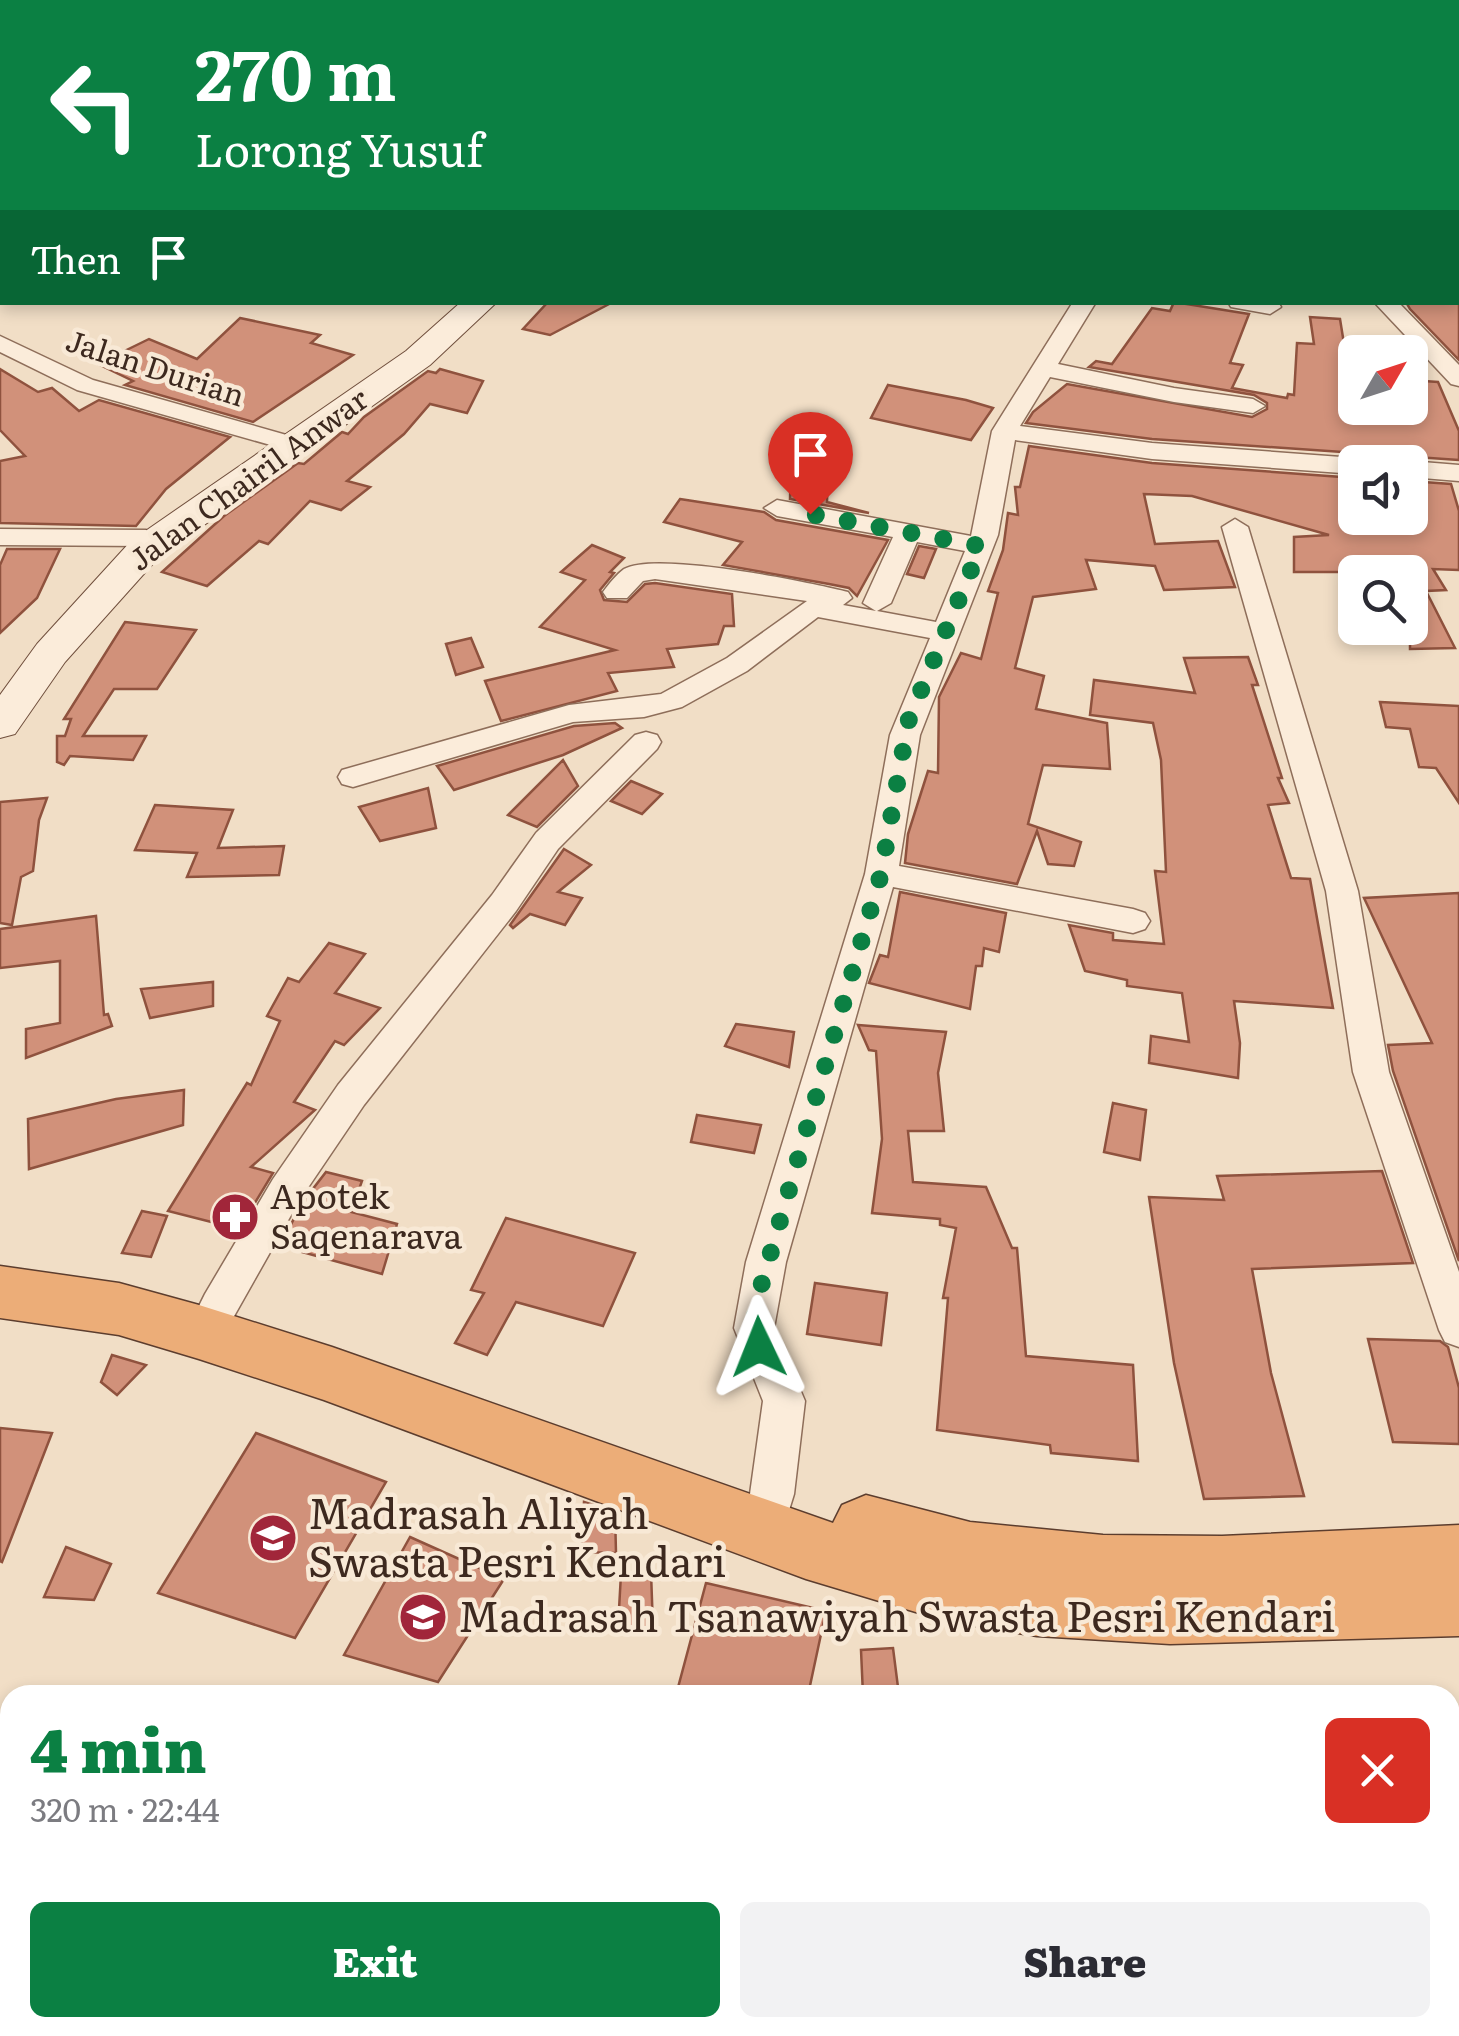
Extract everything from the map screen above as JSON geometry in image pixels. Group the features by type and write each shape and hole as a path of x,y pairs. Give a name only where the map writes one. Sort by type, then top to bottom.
{"highway":[{"path":"0,1260 87,1274 218,1306 768,1513 949,1589 1037,1602 1170,1610 1459,1602"},
{"path":"0,1292 119,1309 768,1513 878,1531 984,1557 1215,1570 1459,1558"}],"main road":[{"name":"Jalan Chairil Anwar","path":"0,725 51,653 129,563 413,352 468,305"},
{"name":"Jalan Chairil Anwar","path":"0,699 115,565 146,538 418,358 478,305"}],"street":[{"path":"768,1513 784,1401 759,1347 754,1328 757,1300 881,874 905,735 981,546 1004,431 1083,305"},
{"path":"1254,305 1270,308"},
{"path":"1388,305 1459,378"},
{"name":"Jalan Durian","path":"0,344 85,386 287,444"},
{"path":"1043,368 1174,396 1253,406"},
{"path":"1004,431 1152,451 1338,465"},
{"path":"1428,471 1459,472"},
{"path":"777,508 981,546"},
{"path":"1235,527 1342,891 1371,1072 1459,1330"},
{"path":"877,603 908,533"},
{"path":"0,537 146,538"},
{"path":"617,592 634,574 648,571 718,577 816,601 949,625"},
{"path":"353,777 570,714 597,708 642,708 675,700 789,630 816,601 877,603 949,625"},
{"path":"218,1306 286,1190 351,1095 504,903 548,841 646,742"},
{"path":"881,874 1132,921"}],"building":[{"path":"545,305 607,305 550,335 523,329"},
{"path":"1173,305 1193,305 1249,314 1230,363 1243,365 1232,388 1287,398 1288,394 1294,395 1297,343 1314,344 1310,317 1340,319 1338,425 1428,425 1428,381 1438,382 1459,431 1459,460 1428,458 1428,445 1338,445 1338,452 1152,439 1026,423 1033,412 1067,384 1252,417 1267,409 1267,403 1254,395 1089,367 1096,361 1112,364 1152,308 1170,311"},
{"path":"1408,305 1459,305 1459,360"},
{"path":"240,318 320,335 311,343 353,355 253,422 125,385 133,381 98,364 149,339 197,359"},
{"path":"0,369 38,392 52,388 79,411 99,400 230,437 166,489 136,526 0,523 0,461 25,456 0,430"},
{"path":"440,369 483,381 467,413 430,404 404,434 347,481 370,487 341,510 310,501 268,544 259,541 207,586 162,572 224,516 298,463 304,464 342,432 348,434 364,417 428,371 436,373"},
{"path":"888,385 993,408 971,440 871,418"},
{"path":"1029,446 1152,463 1338,477 1338,535 1428,535 1428,482 1451,484 1459,511 1459,570 1433,569 1446,590 1428,591 1428,555 1338,555 1338,572 1294,572 1294,537 1329,535 1192,496 1144,494 1155,544 1218,541 1235,587 1164,590 1155,566 1086,560 1096,589 1033,597 1015,668 1044,676 1036,709 1107,723 1110,769 1043,765 1028,824 1081,842 1074,866 1048,864 1037,831 1017,884 905,863 908,834 928,771 938,773 939,697 961,653 981,659 998,593 988,591 1003,550 1008,513 1018,515 1015,487 1020,487"},
{"path":"791,467 828,470 827,502 869,513 790,499"},
{"path":"680,499 764,512 776,520 888,540 857,596 849,588 723,565 742,542 664,522"},
{"path":"592,545 624,558 600,590 604,600 627,602 645,584 655,583 732,594 734,626 724,626 718,644 667,649 674,667 608,673 617,691 501,721 485,681 615,650 540,627 585,580 561,572"},
{"path":"919,546 936,549 924,578 907,574"},
{"path":"7,549 60,549 37,598 0,633 0,565"},
{"path":"1428,595 1455,648 1410,649 1410,645 1428,645"},
{"path":"125,622 196,630 157,689 114,689 83,736 146,736 133,760 70,756 64,765 57,762 57,736 65,736 71,719 64,719"},
{"path":"471,638 483,667 456,675 446,644"},
{"path":"1248,657 1258,685 1252,685 1282,778 1278,778 1289,803 1268,805 1291,878 1310,879 1333,1008 1234,1001 1240,1043 1238,1078 1149,1063 1151,1036 1189,1042 1182,993 1127,986 1127,980 1085,971 1069,925 1113,933 1113,940 1164,944 1155,871 1166,872 1161,760 1153,723 1090,715 1094,680 1195,693 1184,658"},
{"path":"1380,702 1459,706 1459,803 1436,768 1419,767 1410,729 1386,727"},
{"path":"615,723 622,728 563,755 454,790 437,766 574,726"},
{"path":"563,760 578,786 537,827 508,815"},
{"path":"631,781 662,794 642,814 611,801"},
{"path":"428,788 436,828 380,841 359,807"},
{"path":"47,798 39,820 33,871 21,877 12,925 0,923 0,802"},
{"path":"155,805 233,810 218,848 284,846 279,875 187,877 197,853 135,850"},
{"path":"564,849 591,865 558,892 582,898 565,925 530,914 513,928 510,925"},
{"path":"900,892 1006,913 999,952 984,948 982,966 976,966 970,1009 869,983 880,955 888,957"},
{"path":"1459,893 1459,1261 1393,1071 1388,1045 1432,1043 1364,898"},
{"path":"96,916 104,1015 108,1014 112,1026 26,1058 26,1029 60,1023 60,961 0,968 0,929"},
{"path":"329,943 365,954 335,993 380,1008 344,1045 335,1041 294,1102 315,1110 251,1167 273,1173 239,1229 168,1211 247,1083 251,1085 280,1021 267,1016 288,978 299,982"},
{"path":"213,982 213,1006 150,1018 141,989"},
{"path":"736,1024 794,1032 789,1067 725,1046"},
{"path":"858,1025 946,1032 938,1073 944,1131 908,1131 913,1182 986,1187 1012,1248 1017,1248 1026,1356 1133,1365 1138,1461 1051,1453 1050,1445 937,1430 948,1298 943,1298 956,1228 940,1225 940,1219 872,1213 882,1139 876,1051 869,1050"},
{"path":"184,1090 183,1125 29,1169 28,1119 116,1099"},
{"path":"1113,1103 1146,1110 1140,1160 1104,1152"},
{"path":"697,1115 761,1125 754,1153 691,1142"},
{"path":"1382,1171 1413,1263 1252,1269 1271,1373 1304,1496 1204,1499 1174,1363 1149,1197 1224,1200 1217,1176"},
{"path":"326,1172 362,1181 351,1212 397,1224 382,1274 280,1246 302,1203"},
{"path":"142,1211 167,1216 151,1257 122,1253"},
{"path":"506,1218 635,1253 603,1326 516,1302 487,1355 455,1343 484,1293 471,1290"},
{"path":"815,1283 887,1293 881,1345 807,1334"},
{"path":"1368,1339 1440,1341 1448,1347 1459,1388 1459,1444 1393,1442"},
{"path":"112,1355 146,1365 117,1395 101,1382"},
{"path":"0,1428 52,1433 2,1562 0,1561"},
{"name":"Madrasah Aliyah Swasta Pesri Kendari","path":"256,1433 386,1482 295,1638 158,1593"},
{"path":"584,1502 615,1512 616,1553 581,1552"},
{"name":"Madrasah Tsanawiyah Swasta Pesri Kendari","path":"410,1537 504,1579 438,1682 344,1655"},
{"path":"66,1547 111,1564 94,1600 44,1597"},
{"path":"651,1572 653,1628 618,1627 621,1574"},
{"path":"706,1583 826,1611 810,1685 679,1685"},
{"path":"893,1648 898,1685 863,1685 861,1650"}],"place":[{"name":"Apotek Saqenarava","path":"235,1217"},
{"name":"Madrasah Aliyah Swasta Pesri Kendari","path":"273,1538"},
{"name":"Madrasah Tsanawiyah Swasta Pesri Kendari","path":"423,1617"}],"route":[{"path":"759,1347 754,1328 766,1262 881,874 908,722 938,658 981,546 810,514"}]}
